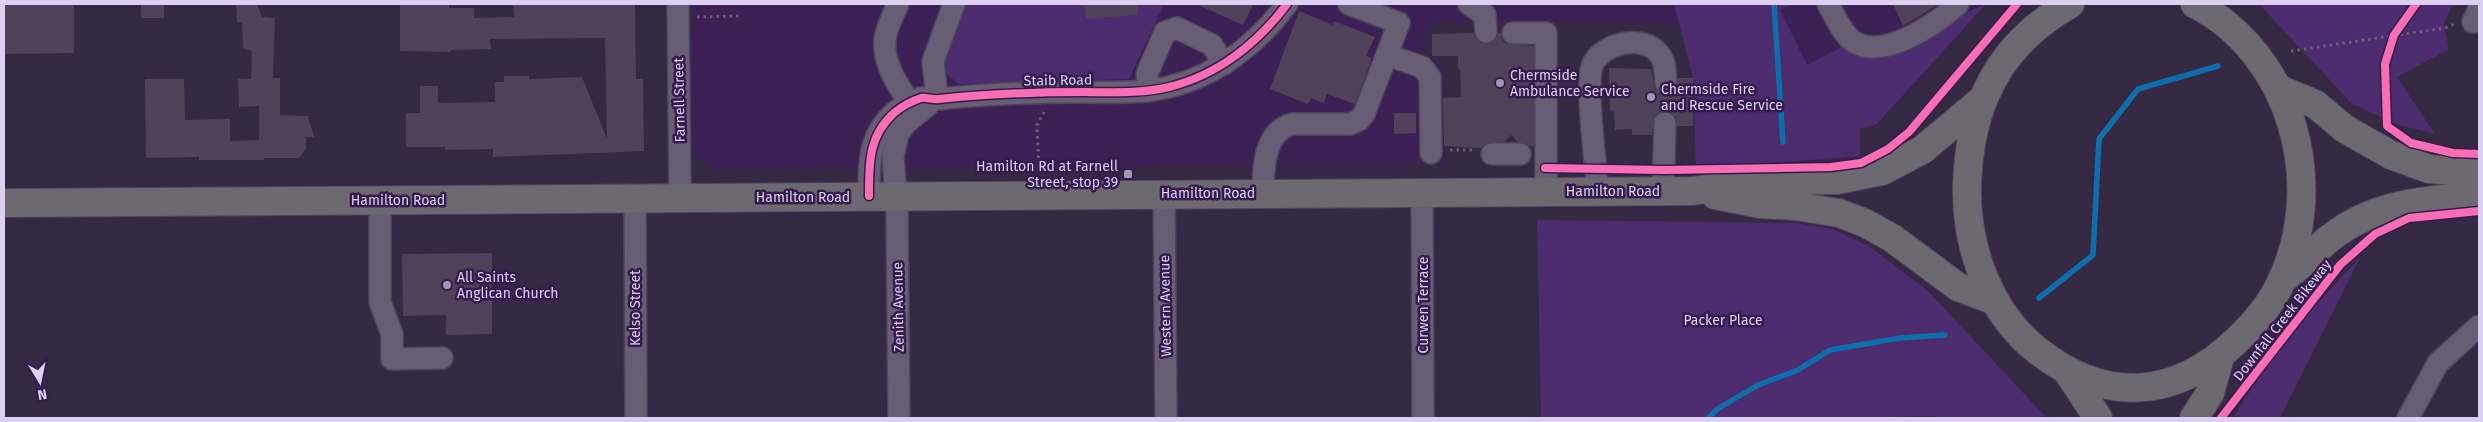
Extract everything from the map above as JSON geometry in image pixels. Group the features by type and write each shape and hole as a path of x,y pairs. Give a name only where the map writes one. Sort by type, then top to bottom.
{"main road":[{"path":"2070,4 2047,12 1996,70 1983,99 1970,148 1967,198 1973,245 1979,266 1995,300 2029,344 2068,372 2087,381 2107,386 2147,388 2187,377 2220,357 2258,320 2284,278 2295,242 2301,187 2295,135 2279,89 2260,58 2247,43 2201,6"},
{"path":"2279,89 2315,104 2345,130 2391,155 2429,169 2479,173"},
{"name":"Hamilton Road","path":"4,203 1164,193 1693,191 1760,181 1837,180 1882,171 1922,150 1983,99"},
{"name":"Hamilton Road","path":"1693,191 1760,204 1795,206 1839,213 1865,223 1892,238 1958,287 1995,300"},
{"path":"2284,278 2303,265 2330,238 2362,218 2405,203 2479,196"},
{"path":"2194,418 2210,393 2220,357"},
{"path":"2068,372 2098,418"}],"street":[{"path":"898,4 885,39 885,51 888,63 913,108"},
{"path":"937,100 933,61 954,4"},
{"name":"Staib Road","path":"869,196 869,161 874,142 885,123 895,112 937,100 965,95 1149,91 1192,80 1224,64 1257,39 1287,4"},
{"path":"1262,193 1266,152 1277,132 1283,127 1292,124 1350,124 1359,120 1364,114 1399,23 1349,4"},
{"path":"1469,4 1485,15 1486,32"},
{"path":"1828,4 1847,36 1862,45 1872,47 1887,45 1918,32 1958,4"},
{"name":"Farnell Street","path":"678,11 680,197"},
{"path":"1149,91 1147,74 1165,32 1171,28 1177,28 1212,45 1224,64"},
{"path":"1513,33 1546,33 1546,192"},
{"path":"1598,192 1591,133 1590,80 1592,67 1596,59 1601,52 1614,45 1647,45 1660,54 1665,70 1666,83"},
{"path":"1387,55 1422,68 1430,77 1439,155"},
{"name":"Staib Road","path":"897,196 893,168 894,144 913,108"},
{"path":"1663,191 1665,122"},
{"path":"1488,152 1520,154"},
{"name":"Curwen Terrace","path":"1422,192 1423,418"},
{"name":"Western Avenue","path":"1164,193 1166,418"},
{"name":"Zenith Avenue","path":"897,196 899,418"},
{"name":"Kelso Street","path":"635,198 636,418"},
{"path":"380,200 380,302 392,334 392,359 442,358"},
{"path":"2408,418 2438,363 2479,326"}],"path":[{"path":"678,11 739,16"},
{"path":"2291,51 2393,38 2476,15"},
{"path":"2393,38 2399,27"},
{"path":"1039,172 1037,125 1041,115 1057,103 1057,93"},
{"path":"1439,155 1447,150 1488,152"}],"shaded area":[{"path":"692,4 1986,4 1877,124 1860,129 1860,156 1726,161 1723,23 1431,22 1419,50 1443,68 1445,164 714,169 692,152"}],"green space":[{"path":"961,4 1164,4 1129,79 958,84 938,65"},
{"path":"1674,4 1793,4 1780,10 1807,65 1845,45 1866,55 1986,4 1877,124 1860,129 1860,156 1696,169 1693,78"},
{"path":"2259,4 2453,4 2444,24 2449,49 2397,77 2435,134 2399,125 2352,104"},
{"name":"Packer Place","path":"1537,220 1796,223 1833,229 1869,246 1927,290 2047,418 1949,418 1929,416 1843,418 1541,418"},
{"path":"2361,256 2280,418 2233,418 2276,354 2326,294"}],"building":[{"path":"4,4 74,4 74,53 4,54"},
{"path":"141,4 164,4 164,18 141,18"},
{"path":"236,4 257,4 262,17 275,18 273,78 280,78 280,115 308,116 314,137 306,137 306,149 299,158 199,160 199,157 146,158 145,79 184,79 185,120 230,119 230,141 259,140 259,106 239,107 238,79 251,79 252,51 243,48 242,23 237,22"},
{"path":"400,4 449,4 449,8 474,8 474,18 514,17 513,4 635,4 636,79 643,79 644,151 493,157 493,149 445,150 445,147 406,147 406,113 420,113 420,86 438,86 438,103 495,102 495,82 504,82 504,76 529,76 529,79 582,77 607,139 605,38 490,39 491,49 451,50 451,52 400,51"},
{"path":"1084,4 1138,4 1138,15 1086,19"},
{"path":"1196,4 1253,4 1243,25"},
{"path":"1893,4 1939,4 1903,26"},
{"path":"1299,11 1333,25 1334,21 1375,37 1366,56 1372,58 1355,104 1327,94 1324,103 1311,98 1308,104 1270,89"},
{"name":"Chermside Ambulance Service","path":"1474,33 1481,43 1492,43 1498,33 1501,33 1502,40 1507,44 1534,46 1534,147 1518,142 1511,135 1504,142 1492,142 1481,148 1444,146 1443,98 1461,97 1460,69 1458,69 1458,56 1432,56 1432,34"},
{"name":"Chermside Fire and Rescue Service","path":"1609,68 1651,69 1655,90 1666,95 1677,89 1678,78 1693,78 1693,126 1677,126 1676,117 1665,111 1654,117 1652,135 1632,135 1632,129 1615,130 1614,112 1610,111"},
{"path":"1394,113 1416,113 1416,133 1394,134"},
{"name":"All Saints Anglican Church","path":"492,253 492,334 446,335 446,315 403,316 402,254"}],"waterway":[{"path":"1774,4 1783,142"},
{"path":"2039,298 2093,255 2099,139 2138,89 2218,66"},
{"path":"1708,418 1719,408 1758,385 1798,370 1830,350 1900,338 1945,335"}],"cycle path":[{"path":"869,196 870,162 875,141 885,122 903,106 921,98 937,99 1065,92 1137,92 1169,87 1187,82 1220,66 1235,56 1263,32 1287,4"},
{"path":"1545,168 1665,170 1831,167 1861,163 1888,149 1909,132 2017,4"},
{"path":"2416,4 2394,35 2385,64 2387,126 2411,143 2453,153 2479,154"},
{"name":"Downfall Creek Bikeway","path":"2221,418 2340,265 2375,234 2409,218 2479,211"}],"place":[{"name":"Chermside Ambulance Service","path":"1500,83"},
{"name":"Chermside Fire and Rescue Service","path":"1651,97"},
{"name":"Hamilton Rd at Farnell Street, stop 39","path":"1128,174"},
{"name":"All Saints Anglican Church","path":"447,285"}]}
